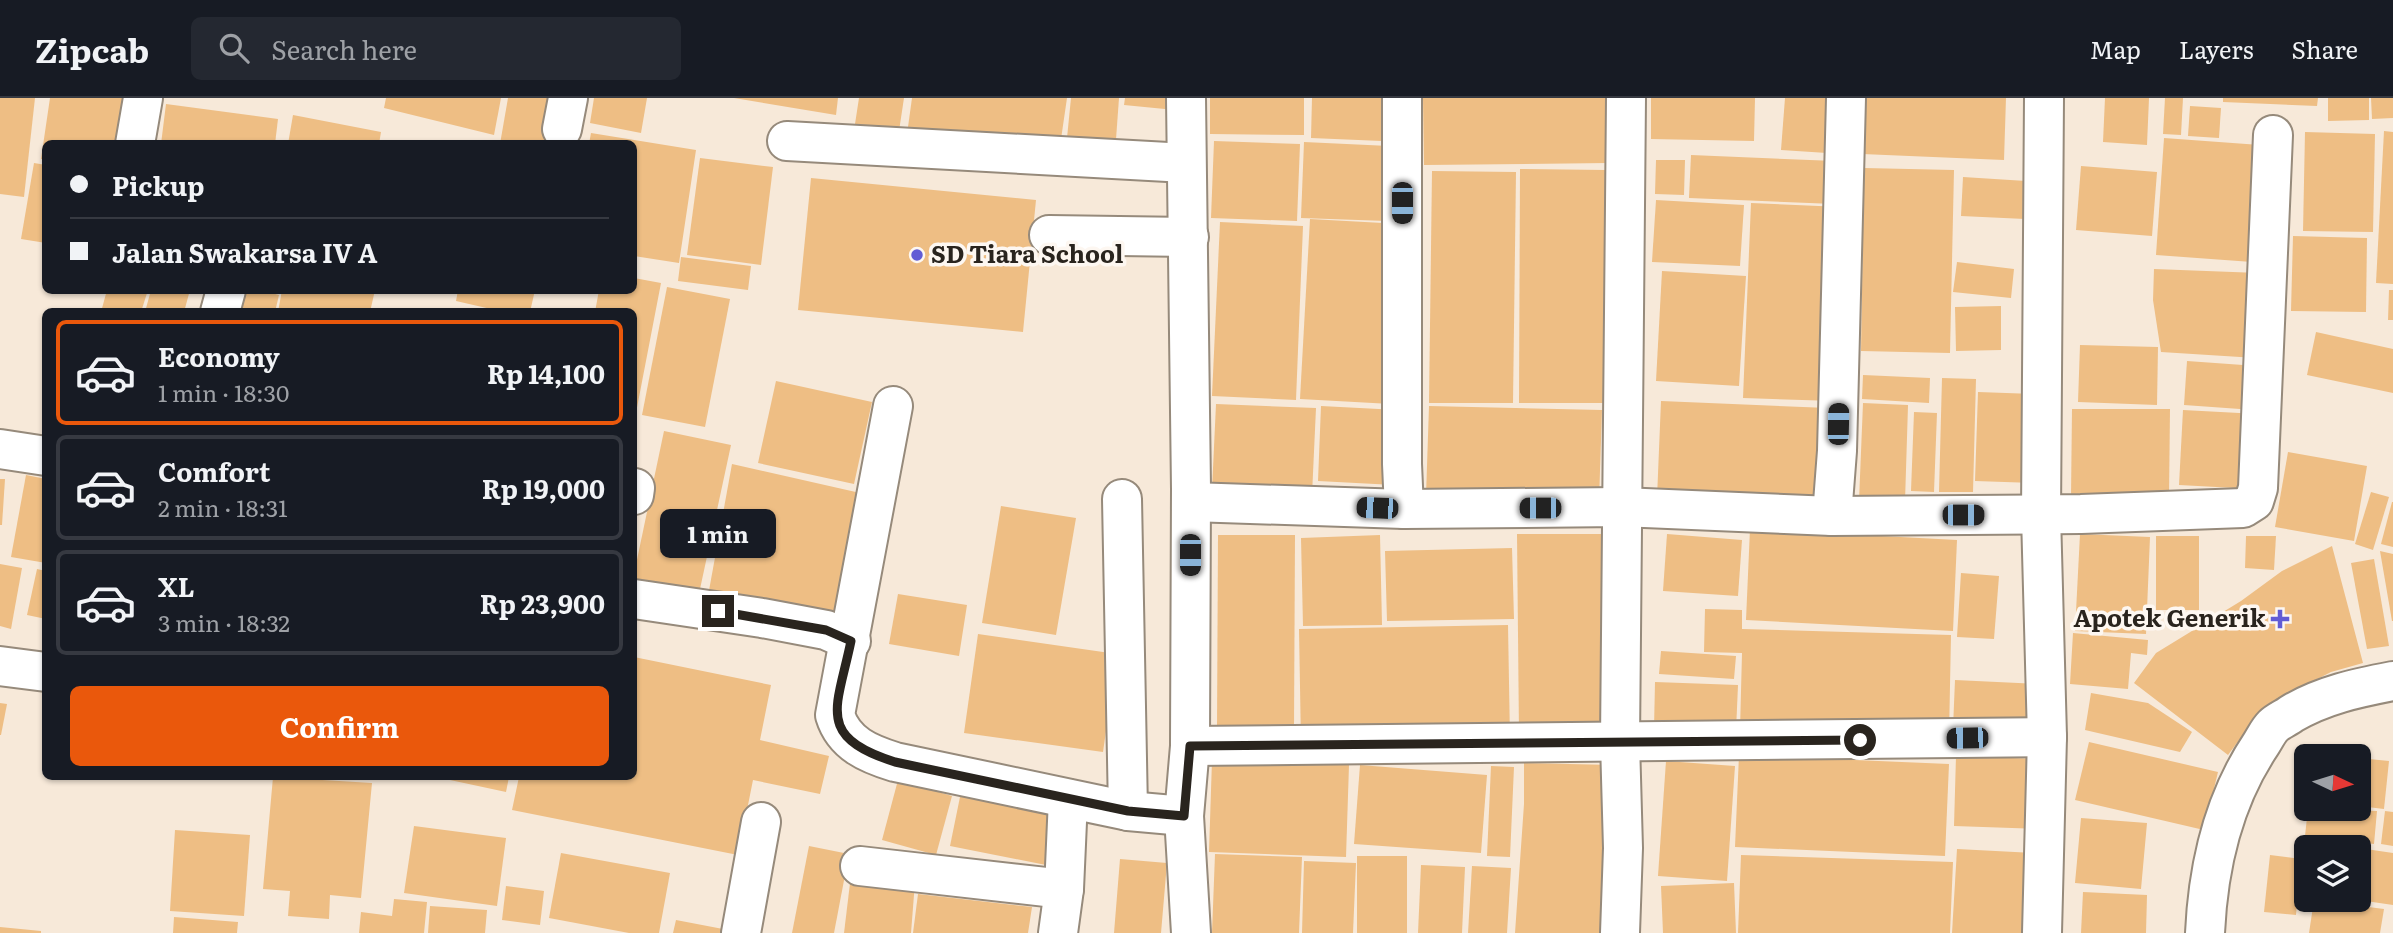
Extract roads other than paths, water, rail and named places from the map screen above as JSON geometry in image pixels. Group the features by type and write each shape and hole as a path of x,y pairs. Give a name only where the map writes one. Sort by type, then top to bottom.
{"street":[{"path":"136,140 143,98"},
{"path":"1186,98 1191,502 1190,746 1184,816 1191,933"},
{"path":"1402,98 1404,509"},
{"path":"1620,933 1623,848 1620,742 1626,98"},
{"path":"1832,516 1837,451 1846,98"},
{"path":"2042,933 2047,737 2041,515 2044,98"},
{"path":"1191,502 1404,509 1621,507 1832,516 2041,515 2243,508 2254,501 2258,488 2273,135"},
{"path":"788,141 1186,163"},
{"path":"1049,235 1189,237"},
{"path":"893,406 835,715 839,728 848,739 870,754 895,762 1128,811 1184,816"},
{"path":"0,449 42,455"},
{"path":"1122,499 1128,811"},
{"path":"637,599 826,630 851,641"},
{"path":"0,666 42,671"},
{"path":"2206,933 2213,858 2221,832 2250,759 2273,725 2308,704 2348,689 2393,681"},
{"path":"1190,746 2047,737"},
{"path":"1058,933 1064,889 1068,799"},
{"path":"741,933 761,822"},
{"path":"860,866 1064,889"}],"place":[{"name":"SD Tiara School","path":"917,255"},
{"name":"Apotek Generik","path":"2280,619"}]}
